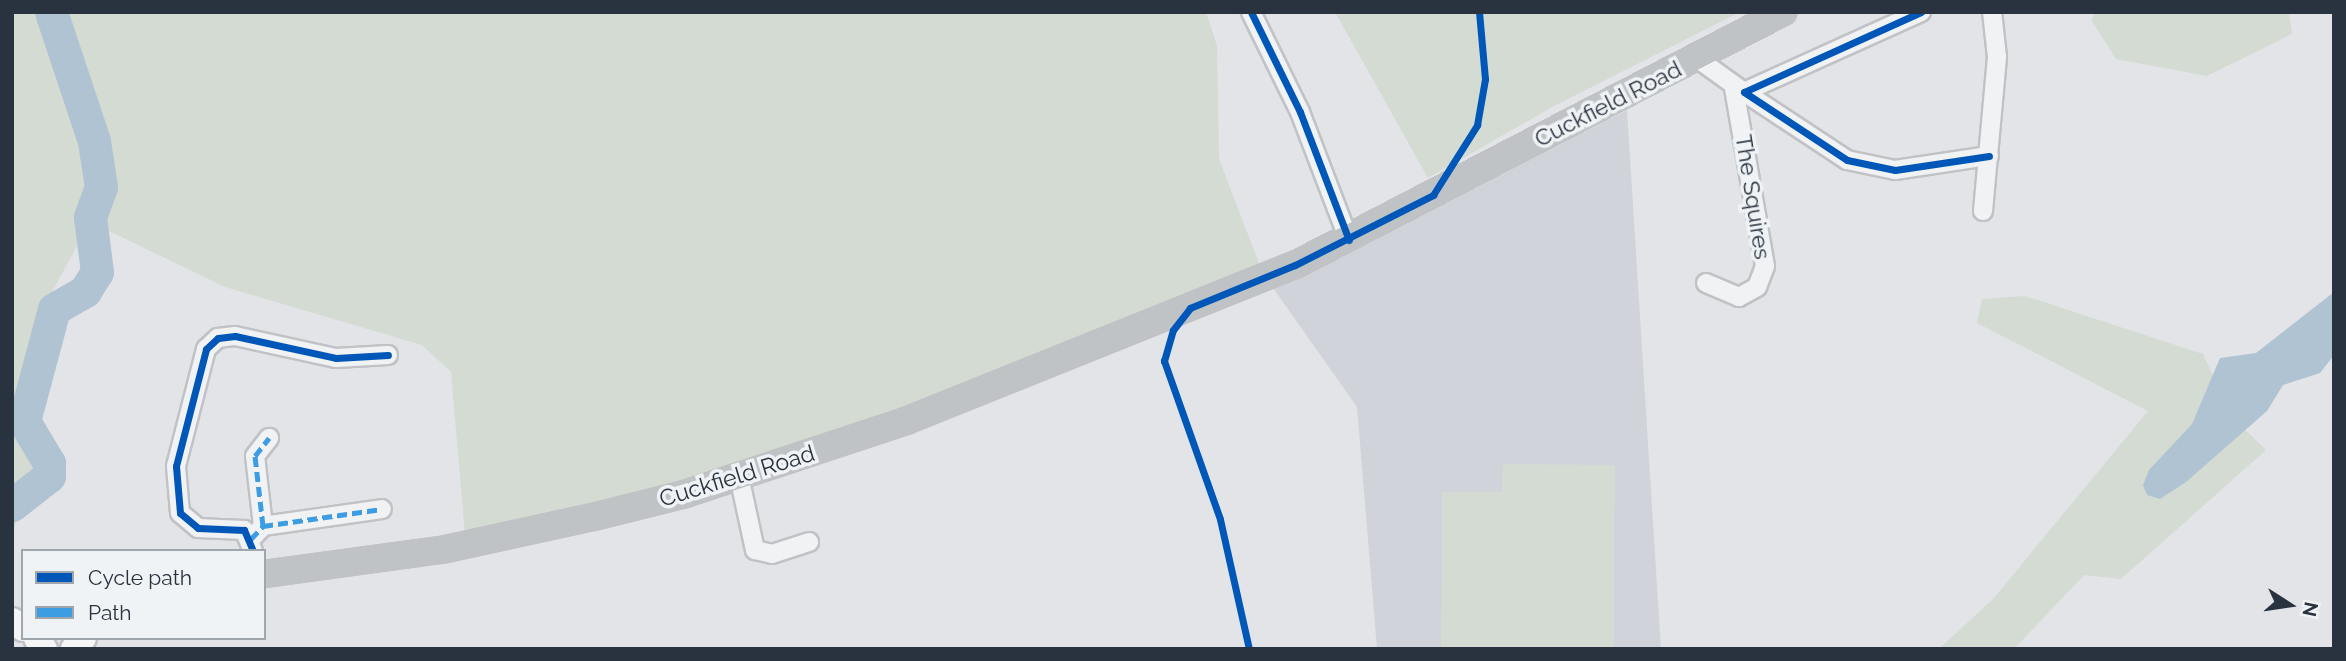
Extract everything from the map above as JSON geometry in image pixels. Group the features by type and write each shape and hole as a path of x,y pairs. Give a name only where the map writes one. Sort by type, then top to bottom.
{"main road":[{"name":"Cuckfield Road","path":"266,574 446,549 739,476 906,421 1190,308 1349,240 1783,12"}],"street":[{"path":"1251,12 1300,112 1349,240"},
{"path":"1739,90 1921,12"},
{"path":"1983,211 1997,57 1992,12"},
{"path":"1698,59 1739,90 1847,160 1895,170 1989,156"},
{"name":"The Squires","path":"1706,283 1739,297 1757,287 1765,266 1739,90"},
{"path":"382,509 256,539 236,527 198,528 180,513 176,466 206,349 218,338 235,336 336,358 388,355"},
{"path":"256,539 255,456 269,438"},
{"path":"739,476 755,550 772,554 808,542"}],"shaded area":[{"path":"12,12 48,12 65,68 51,12 1206,12 1217,46 1219,159 1265,279 906,421 466,545 451,372 422,345 225,287 107,230 95,183 95,213 53,290 33,366 17,439 35,472 12,534"},
{"path":"1335,12 1740,12 1554,106 1428,178"},
{"path":"2094,12 2289,12 2292,34 2207,76 2116,59 2092,21"},
{"path":"1627,110 1661,649 1377,649 1357,407 1273,288"},
{"path":"2025,296 2203,354 2234,419 2266,450 2121,579 2084,575 2014,649 1939,649 1994,598 2148,411 1977,323 1982,299"},
{"path":"1503,464 1615,465 1614,649 1441,649 1442,492 1502,492"}],"water":[{"path":"2334,292 2334,355 2320,373 2283,385 2267,411 2186,482 2160,499 2147,495 2143,485 2149,470 2192,424 2220,358 2256,353"}],"waterway":[{"path":"12,505 49,476 49,463 24,421 54,309 85,291 97,272 90,217 101,187 94,141 51,12"}],"marked path":[{"path":"263,526 255,456 269,438"},
{"path":"251,539 263,526 382,509"}],"cycle path":[{"path":"1251,12 1300,112 1349,240"},
{"path":"1249,649 1220,519 1164,361 1173,330 1190,308 1295,265 1433,195 1477,125 1485,79 1479,12"},
{"path":"1921,12 1744,92 1847,160 1895,170 1989,156"},
{"path":"252,549 244,530 198,528 180,513 176,466 206,349 218,338 235,336 336,358 388,355"}]}
